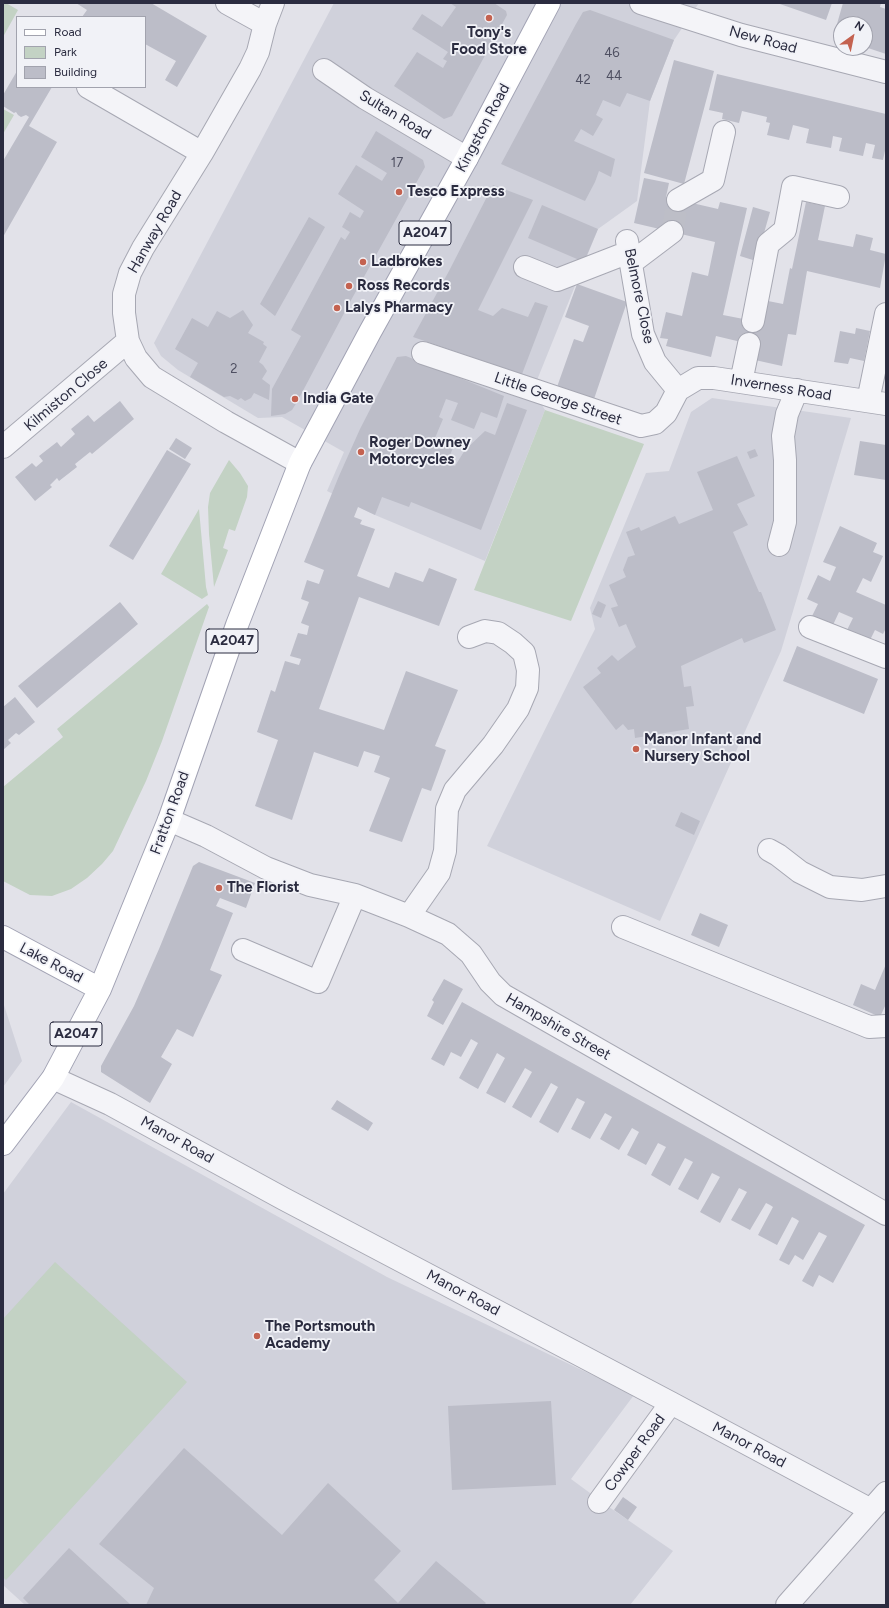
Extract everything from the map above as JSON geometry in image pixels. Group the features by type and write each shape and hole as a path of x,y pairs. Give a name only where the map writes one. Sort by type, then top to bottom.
{"main road":[{"name":"Kingston Road","path":"300,463 370,332 467,158 549,3"},
{"name":"Fratton Road","path":"3,1144 53,1078 100,989 169,820 237,625 300,463"},
{"name":"Lake Road","path":"3,937 100,989"}],"street":[{"path":"227,3 265,24"},
{"name":"Hanway Road","path":"273,3 265,24 258,52 250,69 202,153 142,248 130,273 124,294 128,341 136,358 152,377 226,422 300,463"},
{"name":"New Road","path":"641,3 689,10 741,35 886,72"},
{"name":"Sultan Road","path":"324,70 365,98 467,158"},
{"path":"90,88 202,153"},
{"path":"678,200 713,180 724,132"},
{"path":"753,321 768,244 785,230 794,187 838,198"},
{"path":"525,267 557,280 629,252 672,232"},
{"name":"Belmore Close","path":"629,252 643,334 655,362 678,390"},
{"path":"877,403 886,314"},
{"name":"Kilmiston Close","path":"5,442 128,341"},
{"path":"742,382 749,344"},
{"name":"Little George Street","path":"423,353 640,426 655,423 666,413 678,390"},
{"name":"Inverness Road","path":"678,390 698,378 714,378 877,403"},
{"path":"779,545 785,522 785,460 783,436 787,414 797,390"},
{"path":"810,627 886,657"},
{"path":"409,916 439,873 445,851 447,810 455,790 493,745 518,709 527,688 528,670 524,653 513,643 498,633 485,631 469,637"},
{"name":"Hampshire Street","path":"169,820 206,836 266,868 310,885 355,895 409,916 448,934 471,954 490,982 503,995 886,1214"},
{"path":"769,850 800,872 830,887 862,890 886,886"},
{"path":"243,950 318,982 355,895"},
{"path":"623,927 869,1027 886,1026"},
{"name":"Manor Road","path":"53,1078 110,1104 284,1199 672,1403 871,1510"},
{"name":"Cowper Road","path":"599,1502 672,1403"},
{"path":"786,1605 886,1493"}],"shaded area":[{"path":"334,3 699,3 674,40 650,101 637,201 598,229 533,390 545,410 485,561 375,515 327,491 344,452 282,417 258,418 178,370 161,356 154,343"},
{"name":"Manor Infant and Nursery School","path":"712,398 851,418 781,651 660,921 487,846 595,629 590,608 646,473 669,471 691,412"},
{"path":"3,1002 22,1061 3,1087"},
{"name":"The Portsmouth Academy","path":"71,1102 387,1277 634,1395 571,1479 673,1551 630,1605 25,1605 3,1585 3,1194"}],"green space":[{"path":"3,3 6,3 18,10 3,37"},
{"path":"3,109 14,115 3,134"},
{"path":"545,410 644,444 571,621 474,590"},
{"path":"229,460 240,473 248,486 247,497 235,531 229,529 223,548 228,550 214,587 208,507 210,493"},
{"path":"199,509 208,595 202,599 161,574"},
{"path":"207,604 209,607 162,741 146,781 113,851 87,878 71,889 52,896 30,895 3,881 3,787 63,737 57,729"},
{"path":"55,1262 187,1382 6,1580 3,1577 3,1319"}],"building":[{"path":"76,3 151,3 207,36 177,87 165,80 176,61 146,45 146,16 83,16 87,10"},
{"path":"450,3 494,3 506,11 507,15 452,116 444,119 394,86 417,52 443,68 447,61 443,59 448,52 412,29 422,14 442,27 456,7"},
{"path":"777,3 832,3 826,20"},
{"path":"843,3 881,3 880,7 886,9 886,54 873,50 873,16 839,16"},
{"path":"590,10 674,40 650,101 627,93 620,107 603,100 596,115 603,119 593,136 581,129 574,141 615,159 611,177 599,171 585,201 501,164 576,24 583,12"},
{"path":"674,60 714,71 684,184 644,173"},
{"path":"16,73 16,88 51,88 29,126 57,142 3,237 3,161 29,117 26,115 21,117 16,112 14,113 3,106 3,95"},
{"path":"717,74 886,114 886,146 883,160 872,158 875,145 866,143 863,156 839,151 842,138 833,136 831,148 806,143 809,129 793,125 789,140 767,135 770,123 766,122 767,117 742,111 739,123 722,119 723,113 709,110"},
{"path":"376,131 423,160 425,167 350,302 297,402 292,410 285,414 271,416 272,389 301,336 291,330 341,237 345,240 350,232 342,227 350,212 360,218 364,211 338,194 356,165 382,181 387,173 361,157"},
{"path":"644,178 669,183 666,197 718,209 720,202 747,208 723,315 764,323 768,301 783,304 806,202 825,206 818,240 853,247 856,234 873,238 870,250 886,254 880,288 807,271 796,335 788,334 782,366 755,360 758,346 716,336 711,357 666,346 668,339 660,338 666,312 682,316 692,272 708,276 715,242 634,223"},
{"path":"493,185 533,200 478,310 493,316 502,308 528,317 535,302 548,306 522,374 413,337"},
{"path":"542,205 598,229 584,262 528,238"},
{"path":"753,207 770,212 756,261 740,256"},
{"path":"309,217 325,227 275,316 260,304"},
{"path":"577,284 627,302 594,399 557,387 574,339 583,342 589,326 565,317"},
{"path":"243,310 253,325 248,333 264,342 263,344 267,347 259,362 267,371 262,379 270,385 269,400 254,393 251,398 245,401 241,398 238,400 230,396 224,397 190,377 198,363 175,349 192,318 208,327 217,311 230,318"},
{"path":"856,328 870,331 864,361 850,358 848,364 834,362 840,331 855,334"},
{"path":"406,356 504,396 497,418 481,412 474,429 451,420 458,403 446,399 439,417 443,419 435,438 454,445 447,463 455,466 465,450 485,431 495,435 507,403 527,410 481,530 411,502 409,507 382,497 375,515 358,507 354,517 362,520 360,524 375,529 357,576 389,588 395,572 423,582 429,568 457,579 439,626 359,597 319,709 384,730 406,671 458,690 435,746 446,750 431,791 422,788 402,842 369,831 390,778 374,772 380,756 364,751 358,767 314,752 292,820 255,806 278,740 257,732 271,690 275,692 285,661 299,665 301,659 290,656 298,633 307,635 309,626 301,623 309,602 301,599 307,580 319,584 324,570 304,562 360,429 397,357"},
{"path":"120,401 134,419 92,454 90,452 75,464 77,467 59,481 57,478 50,485 52,487 35,501 15,477 32,463 36,467 43,461 39,456 57,442 61,447 75,434 71,429 88,415 94,422"},
{"path":"176,438 192,448 185,459 169,449"},
{"path":"860,441 886,445 886,480 854,475"},
{"path":"755,449 758,456 750,459 747,452"},
{"path":"167,450 191,464 133,560 109,546"},
{"path":"737,456 755,496 737,504 748,525 733,532 759,592 761,592 776,630 744,643 742,638 681,666 684,687 691,686 694,706 686,707 689,729 635,738 634,729 628,730 623,724 616,730 583,687 601,673 597,668 612,655 618,661 636,647 626,624 619,627 611,608 618,606 609,585 626,577 623,570 628,557 635,555 626,532 639,527 641,531 675,516 679,524 713,510 697,472"},
{"path":"840,526 877,543 873,552 883,556 871,582 863,578 856,592 886,605 886,628 883,634 875,630 870,640 847,630 853,618 839,612 833,625 812,616 818,604 807,599 818,575 830,581 836,567 823,562"},
{"path":"598,601 606,605 601,618 592,614"},
{"path":"120,602 138,624 37,708 18,686"},
{"path":"797,646 878,679 864,714 783,681"},
{"path":"15,697 35,722 19,735 16,733 8,740 11,743 3,750 3,707"},
{"path":"681,812 700,821 694,835 675,826"},
{"path":"199,862 255,883 246,908 220,898 216,906 233,913 210,970 222,975 193,1037 177,1029 161,1057 172,1064 150,1103 101,1072 101,1066 134,1006 193,866"},
{"path":"700,913 728,925 719,947 691,935"},
{"path":"886,964 886,1004 880,1017 853,1005 861,984 875,990"},
{"path":"444,979 463,989 443,1025 427,1016 434,1002 432,1000"},
{"path":"462,1002 865,1225 833,1283 819,1275 813,1287 802,1281 827,1236 819,1232 803,1260 795,1255 789,1265 779,1260 799,1221 796,1219 792,1217 777,1245 758,1235 773,1207 770,1205 766,1203 750,1230 731,1220 747,1192 739,1188 720,1223 700,1212 720,1177 712,1173 698,1200 678,1189 693,1162 685,1158 670,1186 651,1175 666,1147 658,1143 646,1165 627,1155 639,1132 632,1128 619,1150 600,1139 612,1117 605,1113 590,1139 571,1129 585,1102 577,1098 558,1133 539,1122 558,1087 551,1083 531,1118 512,1107 532,1072 525,1068 505,1103 486,1093 505,1058 497,1053 478,1089 459,1078 478,1043 471,1039 461,1057 451,1052 444,1066 431,1059"},
{"path":"337,1100 373,1123 368,1131 331,1109"},
{"path":"551,1401 556,1485 452,1490 448,1406"},
{"path":"184,1448 282,1535 328,1483 401,1551 374,1580 398,1603 436,1561 486,1603 484,1605 146,1605 154,1588 99,1544"},
{"path":"623,1497 637,1507 628,1520 614,1510"},
{"path":"69,1548 131,1605 30,1605 23,1598"}],"tunnel":[{"path":"672,232 678,200"}],"place":[{"name":"Tony's Food Store","path":"489,18"},
{"name":"Tesco Express","path":"399,192"},
{"name":"Ladbrokes","path":"363,262"},
{"name":"Ross Records","path":"349,286"},
{"name":"Lalys Pharmacy","path":"337,308"},
{"name":"India Gate","path":"295,399"},
{"name":"Roger Downey Motorcycles","path":"361,452"},
{"name":"Manor Infant and Nursery School","path":"636,749"},
{"name":"The Florist","path":"219,888"},
{"name":"The Portsmouth Academy","path":"257,1336"}]}
